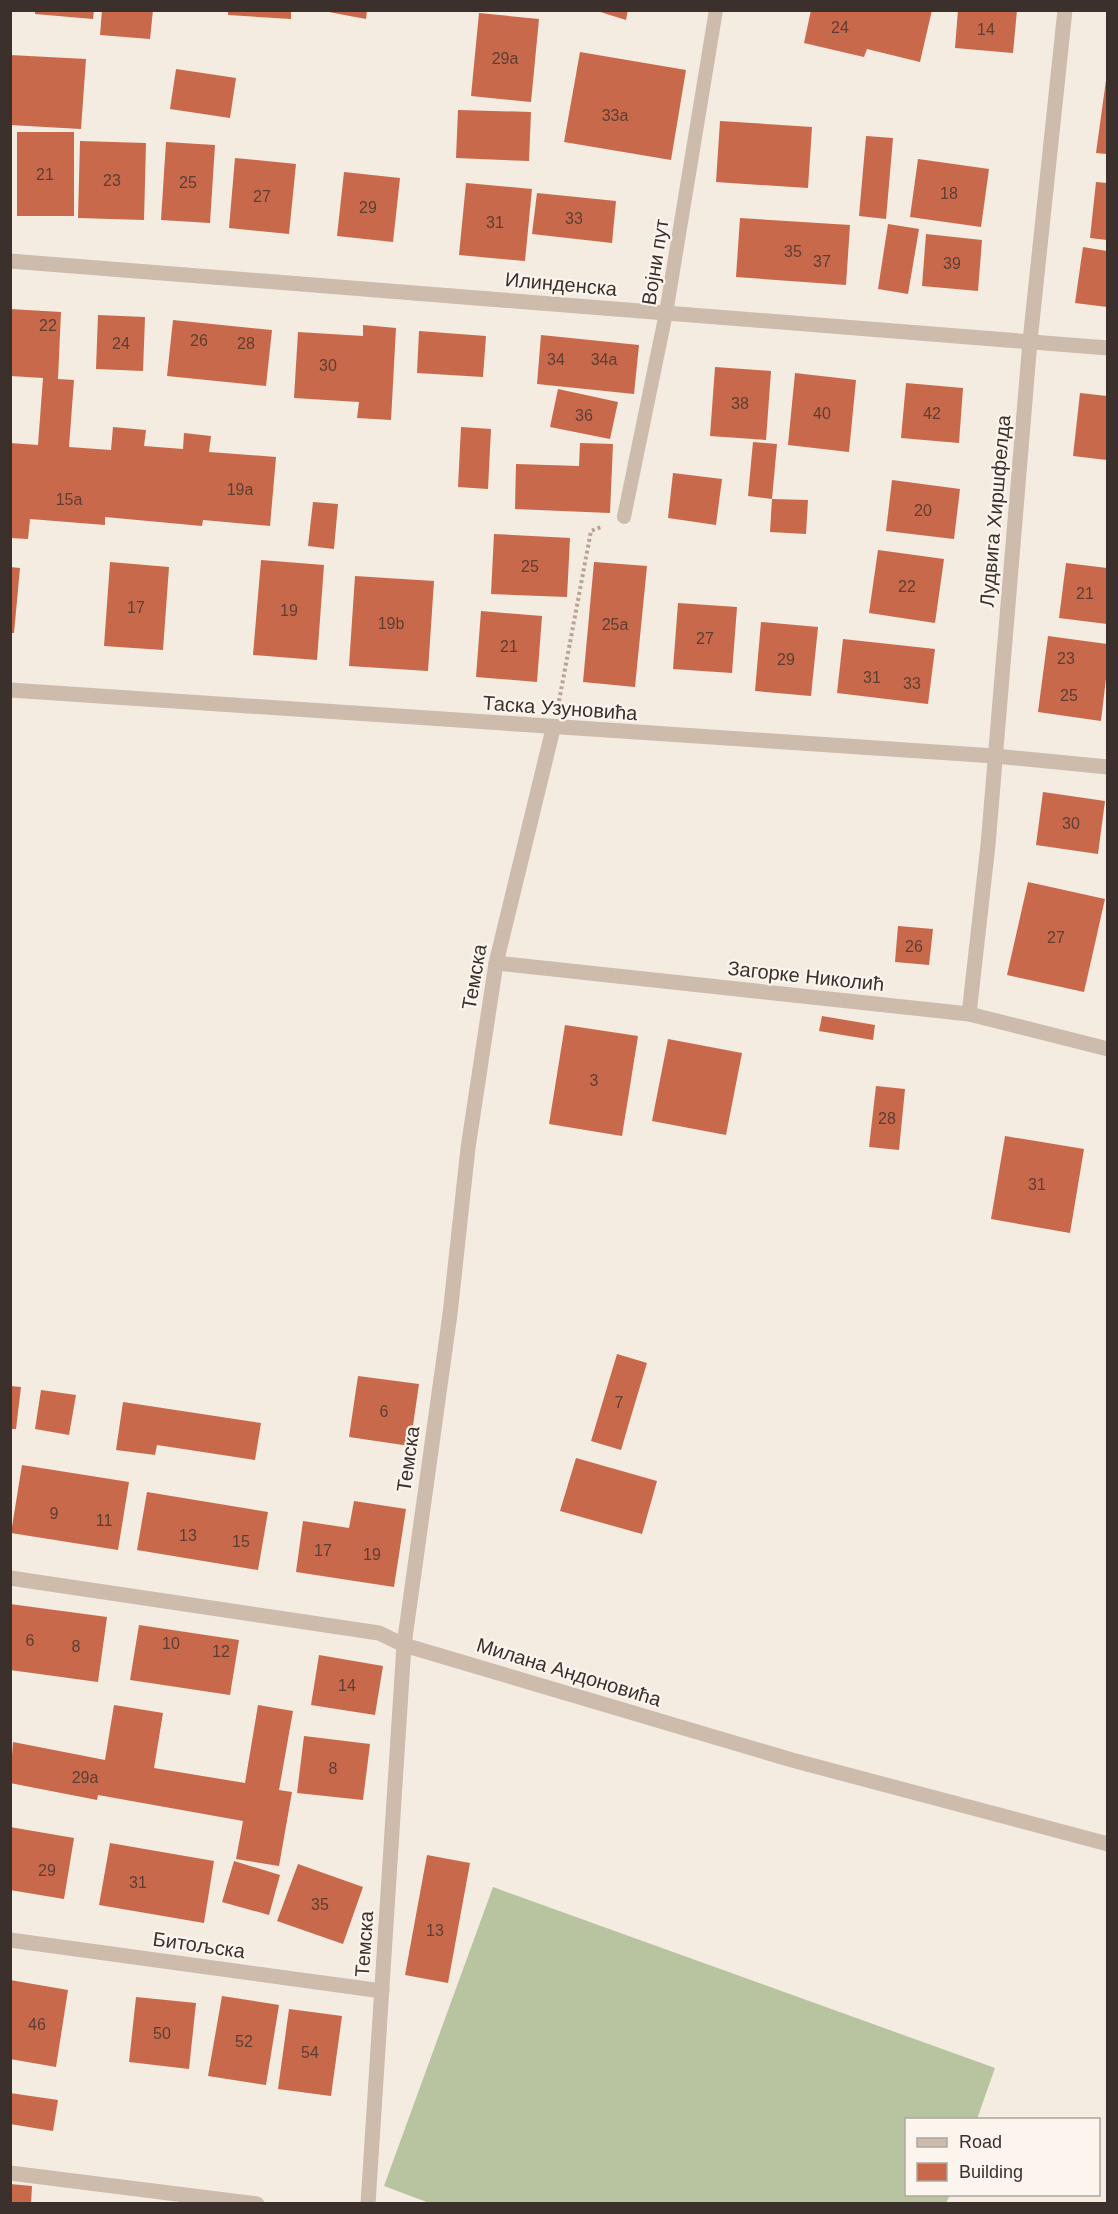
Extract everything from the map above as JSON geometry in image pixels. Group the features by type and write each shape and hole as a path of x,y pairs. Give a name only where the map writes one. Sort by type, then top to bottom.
{"street":[{"name":"Лудвига Хиршфелда","path":"969,1014 995,756 1030,341 1065,10"},
{"name":"Илинденска","path":"10,261 1107,348"},
{"name":"Таска Узуновића","path":"10,690 553,729 995,756 1107,767"},
{"name":"Темска","path":"368,2204 404,1644 450,1314 468,1148 496,963 553,729"},
{"name":"Загорке Николић","path":"496,963 969,1014 1107,1048"},
{"name":"Милана Андоновића","path":"10,1578 379,1633 404,1644 792,1760 1107,1844"},
{"name":"Битољска","path":"10,1940 382,1991"},
{"path":"10,2173 257,2204"}],"lane":[{"name":"Војни пут","path":"624,518 666,313 716,10"}],"path":[{"path":"553,729 591,531 624,518"}],"green space":[{"path":"493,1887 995,2068 977,2118 905,2118 905,2196 950,2196 946,2203 432,2204 384,2186"}],"building":[{"path":"35,10 94,10 93,19 35,14"},
{"path":"102,10 153,10 150,39 100,35"},
{"path":"228,10 291,10 291,19 228,15"},
{"path":"318,10 367,10 366,19"},
{"path":"594,10 628,10 626,20"},
{"path":"811,10 932,10 920,62 867,49 864,57 804,43"},
{"path":"958,10 1017,10 1013,53 955,48"},
{"path":"479,13 539,19 531,102 471,96"},
{"path":"580,52 686,70 671,160 564,142"},
{"path":"10,55 86,59 81,129 10,125"},
{"path":"176,69 236,78 230,118 170,109"},
{"path":"1107,80 1107,154 1096,153"},
{"path":"458,110 531,112 529,161 456,158"},
{"path":"720,121 812,127 808,188 716,182"},
{"path":"17,132 74,132 74,216 17,216"},
{"path":"866,136 893,138 886,219 859,216"},
{"path":"80,141 146,143 144,220 78,218"},
{"path":"166,142 215,145 210,223 161,220"},
{"path":"235,158 296,164 289,234 229,228"},
{"path":"918,159 989,169 981,227 910,217"},
{"path":"344,172 400,178 393,242 337,236"},
{"path":"1096,182 1107,183 1107,240 1090,238"},
{"path":"466,183 532,189 525,261 459,255"},
{"path":"537,193 616,201 612,243 532,234"},
{"path":"740,218 850,225 846,285 736,277"},
{"path":"888,224 919,229 908,294 878,289"},
{"path":"926,234 982,240 978,291 922,286"},
{"path":"1083,247 1107,251 1107,307 1075,303"},
{"path":"10,309 61,312 58,379 74,380 69,447 111,450 113,427 146,430 144,446 183,449 184,433 211,436 209,452 276,457 270,526 203,520 202,526 105,517 105,525 30,519 28,539 10,538 10,443 38,445 43,378 10,376"},
{"path":"98,315 145,317 143,371 96,369"},
{"path":"173,320 272,330 266,386 167,376"},
{"path":"363,325 396,328 391,420 357,418 359,402 294,398 298,332 363,336"},
{"path":"419,331 486,336 483,377 417,373"},
{"path":"541,335 639,345 634,394 537,384"},
{"path":"715,367 771,371 766,440 710,436"},
{"path":"795,373 856,380 849,452 788,445"},
{"path":"906,383 963,388 959,443 901,438"},
{"path":"558,389 618,402 610,439 550,427"},
{"path":"1080,393 1107,396 1107,460 1073,456"},
{"path":"461,427 491,429 488,489 458,487"},
{"path":"753,442 777,444 772,499 748,496"},
{"path":"580,443 613,444 610,513 515,509 516,464 579,466"},
{"path":"673,473 722,479 716,525 668,518"},
{"path":"892,480 960,489 954,539 886,531"},
{"path":"772,499 808,500 806,534 770,532"},
{"path":"313,502 338,504 334,549 308,546"},
{"path":"494,534 570,538 567,597 491,594"},
{"path":"878,550 944,559 935,623 869,613"},
{"path":"261,560 324,565 317,660 253,655"},
{"path":"110,562 169,567 163,650 104,646"},
{"path":"594,562 647,566 635,687 583,682"},
{"path":"1066,563 1107,568 1107,624 1059,618"},
{"path":"10,567 20,568 14,633 10,633"},
{"path":"355,576 434,581 428,671 349,666"},
{"path":"678,603 737,607 732,673 673,669"},
{"path":"481,611 542,616 537,682 476,677"},
{"path":"761,622 818,627 811,696 755,691"},
{"path":"1048,636 1107,644 1107,670 1101,721 1038,712"},
{"path":"843,639 935,649 928,704 837,693"},
{"path":"1043,792 1105,801 1098,854 1036,845"},
{"path":"1028,882 1105,899 1084,992 1007,975"},
{"path":"898,926 933,929 929,965 895,962"},
{"path":"822,1016 875,1025 873,1040 819,1031"},
{"path":"565,1025 638,1036 622,1136 549,1124"},
{"path":"668,1039 742,1053 726,1135 652,1121"},
{"path":"876,1086 905,1089 899,1150 869,1147"},
{"path":"1005,1136 1084,1149 1070,1233 991,1219"},
{"path":"617,1354 647,1363 621,1450 591,1441"},
{"path":"358,1376 419,1384 410,1446 349,1437"},
{"path":"10,1386 21,1387 16,1429 10,1429"},
{"path":"41,1390 76,1395 69,1435 35,1429"},
{"path":"123,1402 261,1423 255,1460 157,1445 155,1455 116,1450"},
{"path":"576,1458 657,1481 642,1534 560,1511"},
{"path":"22,1465 129,1482 118,1550 11,1533"},
{"path":"147,1492 268,1512 258,1570 137,1550"},
{"path":"354,1501 406,1509 394,1587 296,1572 303,1521 349,1528"},
{"path":"10,1604 107,1617 98,1682 10,1670"},
{"path":"139,1625 239,1640 230,1695 130,1680"},
{"path":"319,1655 383,1666 375,1715 311,1705"},
{"path":"114,1705 163,1713 154,1768 245,1783 258,1705 293,1711 279,1790 292,1792 279,1866 236,1859 243,1821 98,1795 97,1800 10,1783 13,1742 105,1760"},
{"path":"304,1736 370,1744 363,1800 297,1793"},
{"path":"10,1827 74,1838 64,1899 10,1890"},
{"path":"110,1843 214,1861 204,1923 99,1905"},
{"path":"427,1855 470,1863 448,1983 405,1975"},
{"path":"234,1861 280,1875 269,1915 222,1902"},
{"path":"298,1864 363,1887 343,1944 277,1921"},
{"path":"10,1980 68,1990 56,2067 10,2059"},
{"path":"222,1996 279,2005 266,2085 208,2076"},
{"path":"136,1997 196,2003 189,2069 129,2062"},
{"path":"289,2009 342,2016 331,2096 278,2089"},
{"path":"10,2093 58,2100 53,2131 10,2124"},
{"path":"10,2184 32,2186 31,2204 10,2204"}]}
